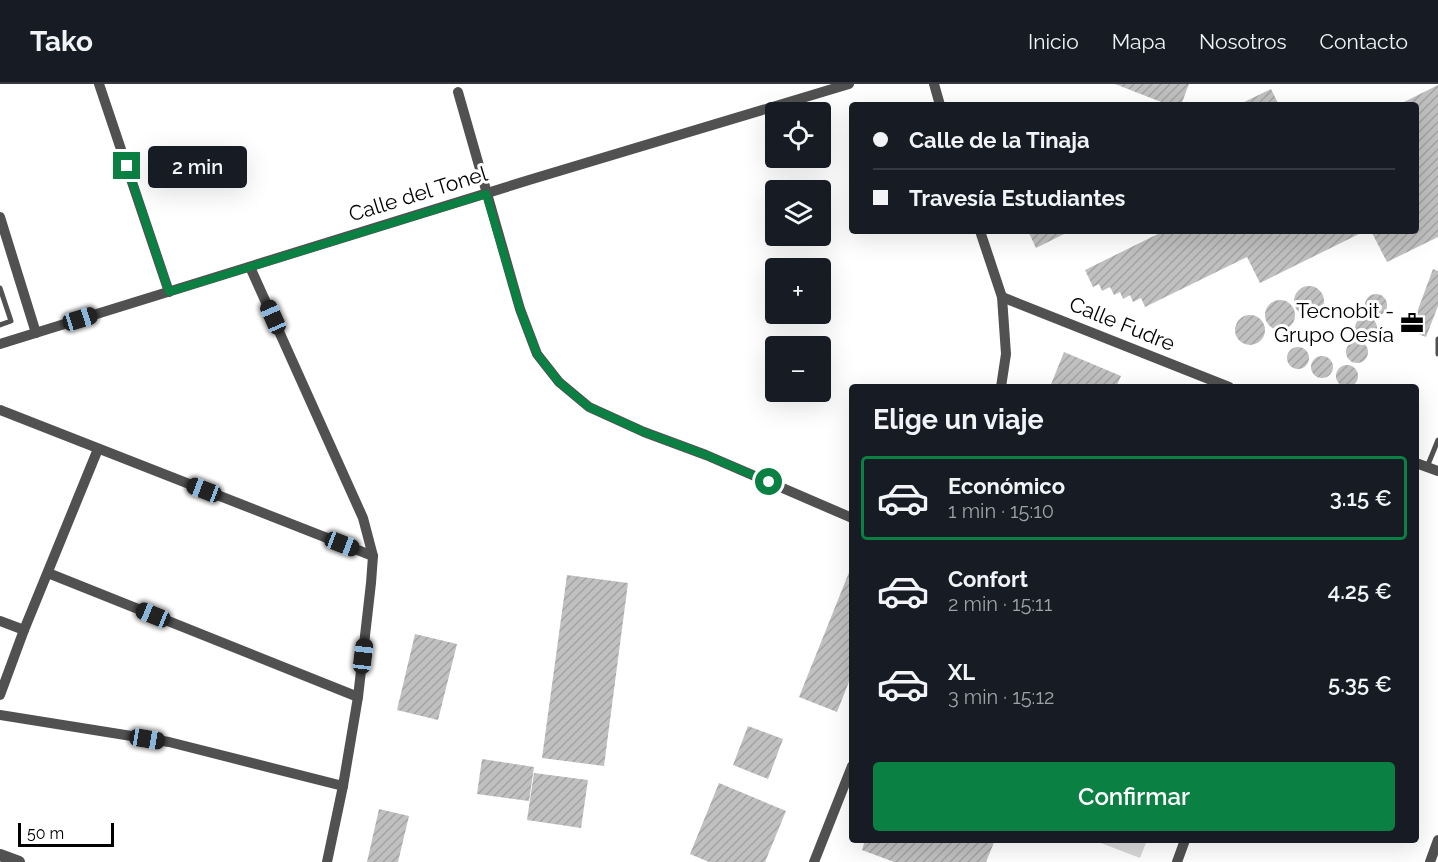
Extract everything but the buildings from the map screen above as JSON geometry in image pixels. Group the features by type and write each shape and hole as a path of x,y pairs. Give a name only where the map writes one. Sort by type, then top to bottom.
{"street":[{"path":"99,84 169,292"},
{"name":"Calle del Tonel","path":"0,344 849,84"},
{"path":"934,84 939,102"},
{"path":"458,92 520,309 537,354 559,382 589,407 633,428 706,455 849,517"},
{"path":"0,217 36,333"},
{"path":"981,234 1002,297 1006,354 1001,384"},
{"path":"250,267 363,518 373,556 358,697 327,862"},
{"name":"Calle Fudre","path":"1002,297 1221,384"},
{"path":"0,410 373,556"},
{"path":"0,695 98,449"},
{"path":"48,573 358,697"},
{"path":"0,621 24,630"},
{"path":"0,715 169,742 343,786"},
{"path":"814,862 849,774"},
{"path":"1430,862 1438,840"},
{"path":"1177,862 1184,843"},
{"path":"0,855 19,862"}],"lane":[{"path":"0,291 11,321 0,325"},
{"path":"1438,339 1438,354"},
{"path":"1433,469 1438,440"}],"shaded area":[{"path":"1101,843 1146,843 1140,858"}],"place":[{"name":"Tecnobit - Grupo Oesía","path":"1412,323"}],"route":[{"path":"127,166 169,292 486,194 520,309 537,354 559,382 589,407 644,432 769,482"}]}
